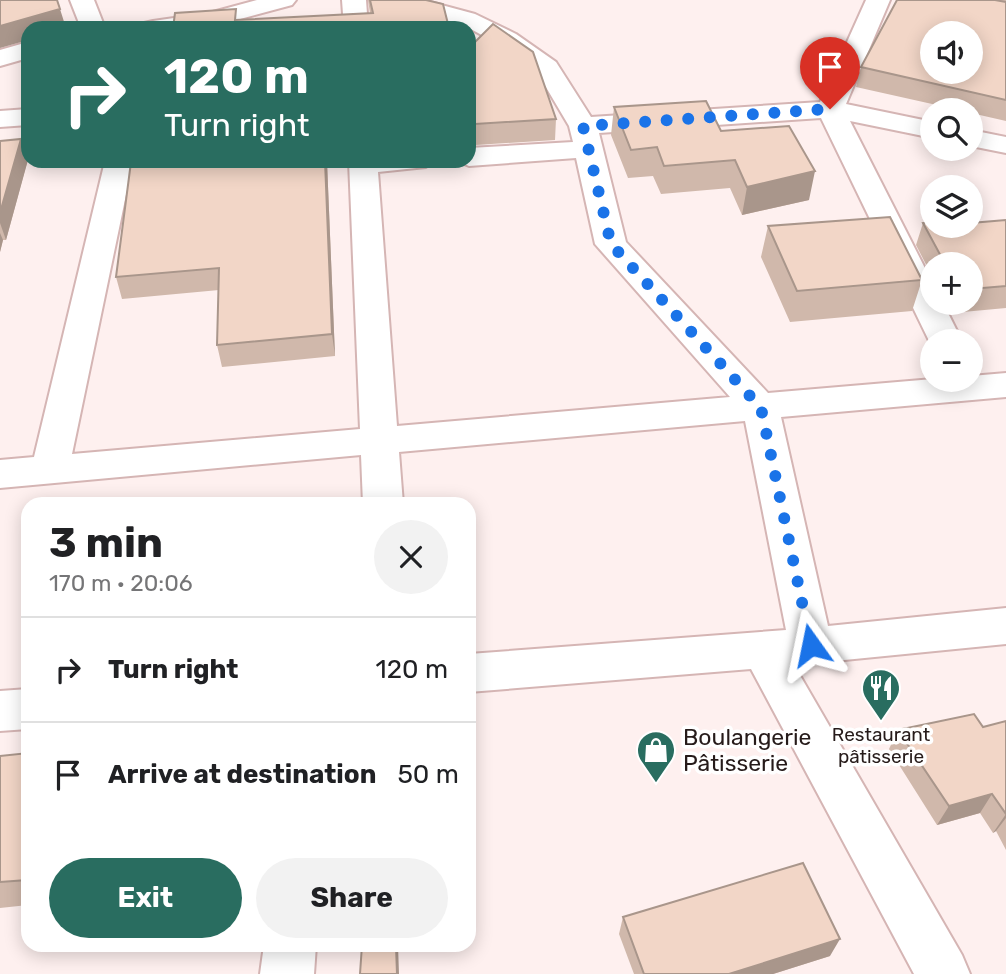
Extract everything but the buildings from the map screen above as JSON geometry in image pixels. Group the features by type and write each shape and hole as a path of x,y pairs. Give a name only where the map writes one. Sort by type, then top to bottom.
{"street":[{"path":"82,0 90,21"},
{"path":"203,21 284,0"},
{"path":"354,0 356,21"},
{"path":"396,0 470,21"},
{"path":"830,109 878,0"},
{"path":"476,24 507,39 547,67 586,138 611,244 761,408 811,645"},
{"path":"0,58 21,52"},
{"path":"830,109 939,329"},
{"path":"476,157 586,138 830,109 920,127"},
{"path":"0,119 21,118"},
{"path":"983,140 1006,145"},
{"path":"50,470 117,168"},
{"path":"363,168 383,497"},
{"path":"983,385 1006,385"},
{"path":"0,474 761,408 920,390"},
{"path":"476,672 763,650 1006,626"},
{"path":"763,650 943,974"},
{"path":"0,711 21,710"},
{"path":"287,974 289,952"}],"place":[{"name":"Restaurant pâtisserie","path":"881,722"},
{"name":"Boulangerie Pâtisserie","path":"656,784"}],"route":[{"path":"811,645 761,408 611,244 583,126 830,109"}]}
